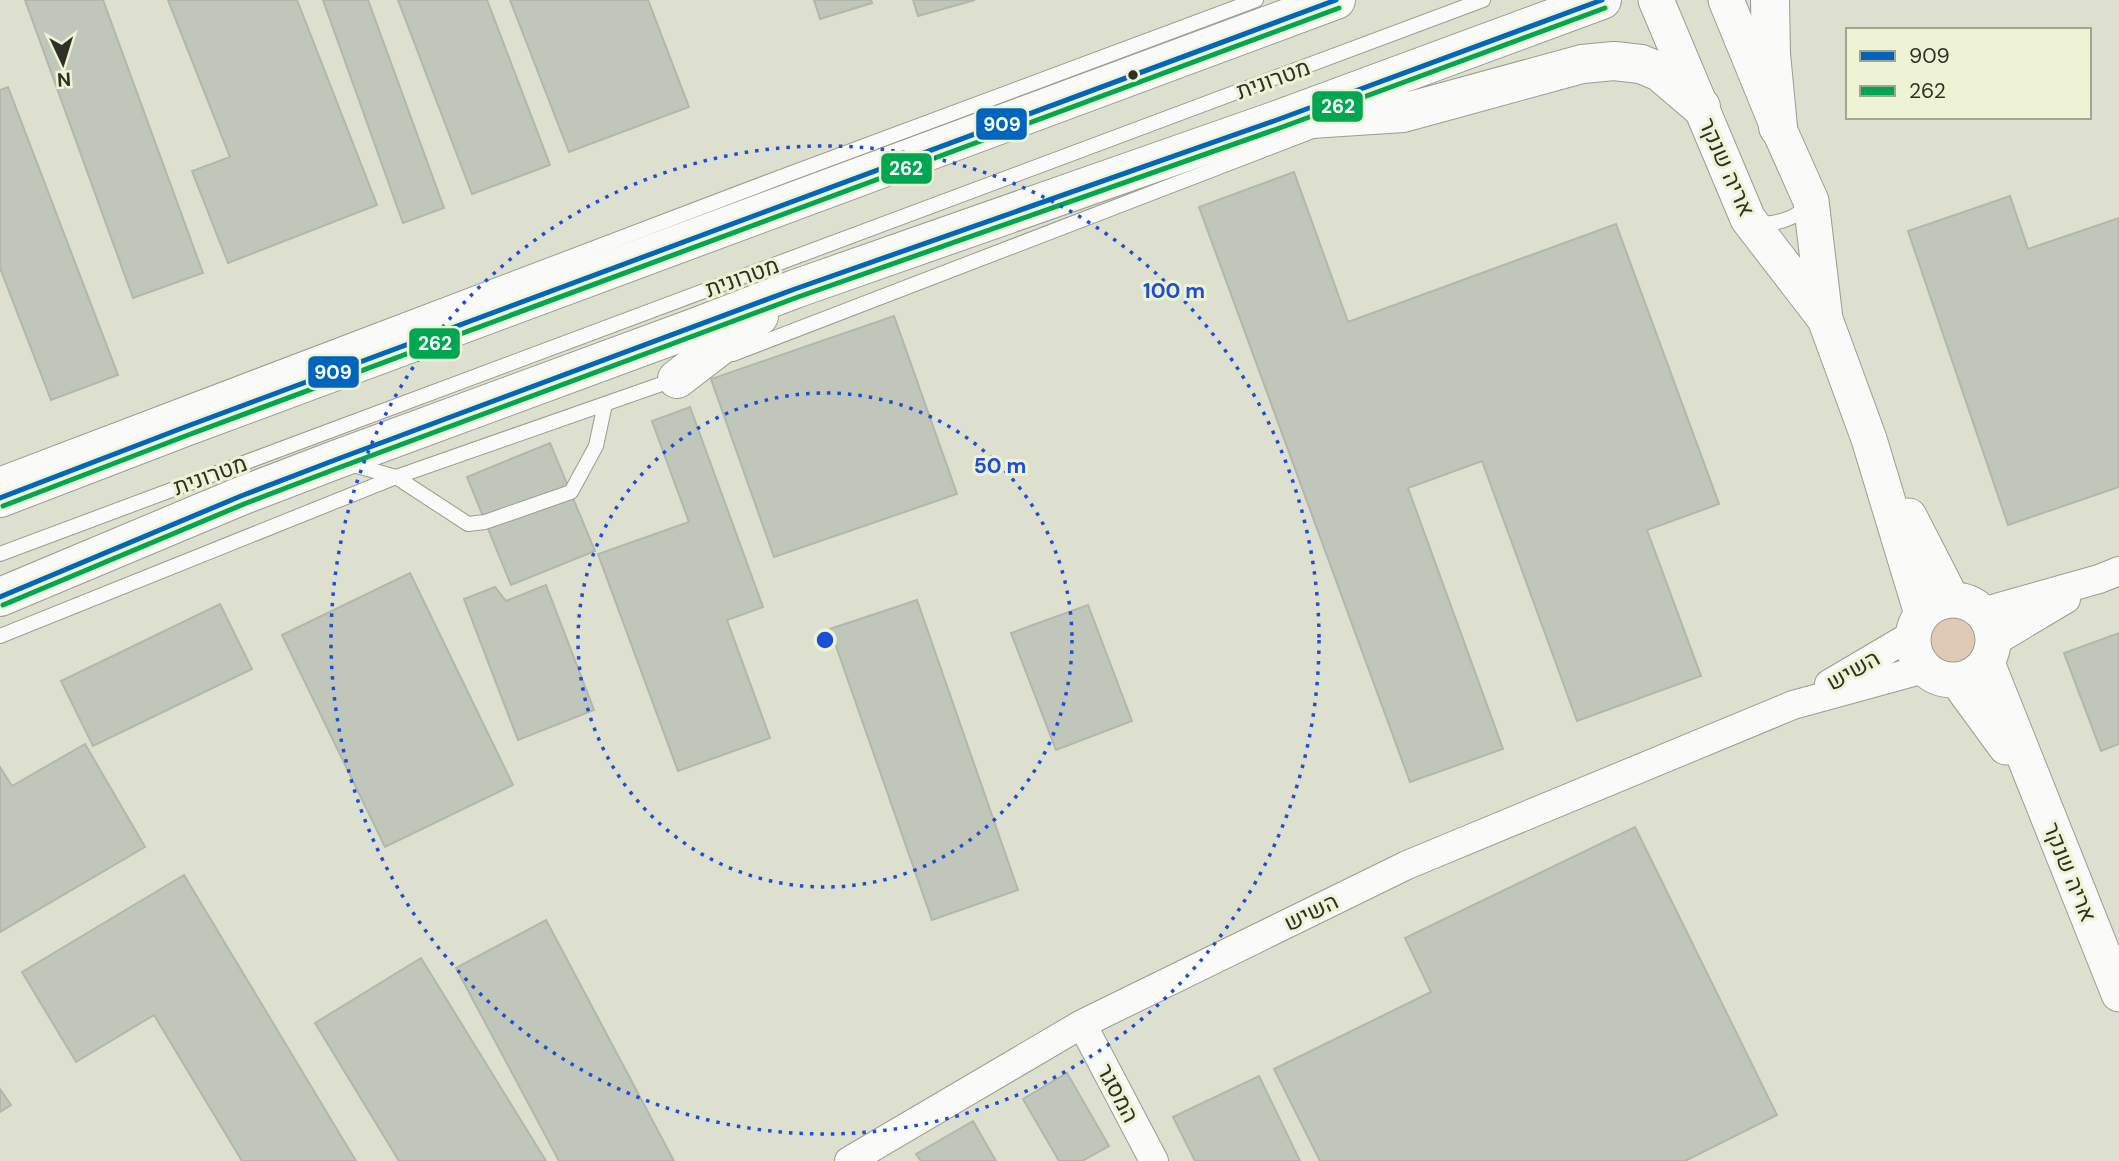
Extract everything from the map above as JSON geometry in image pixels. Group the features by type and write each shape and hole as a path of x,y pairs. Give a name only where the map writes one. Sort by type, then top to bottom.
{"highway":[{"path":"5,486 834,186 1336,0"},
{"path":"0,597 241,496 335,460 795,289 1273,121 1602,0"},
{"path":"1770,0 1772,66 1778,127"},
{"path":"1273,121 1403,113 1582,64 1614,61 1641,64 1660,72 1701,107"},
{"path":"677,379 795,289"}],"street":[{"name":"אריה שנקר","path":"1656,0 1748,219 1825,319"},
{"name":"אריה שנקר","path":"1726,0 1811,201 1825,319 1869,439 1958,635 2037,789 2119,994"},
{"name":"השיש","path":"849,1161 1082,1024 1407,865 1958,635 2109,575"},
{"path":"1924,669 1917,659 1958,635"},
{"name":"השיש","path":"1793,705 1924,669"},
{"name":"המסגר","path":"1082,1024 1154,1161"}],"lane":[{"path":"0,474 5,486 773,180 1256,0"},
{"name":"מטרונית","path":"0,554 1483,0"},
{"path":"0,636 396,477 677,379 755,345 1348,118"},
{"path":"773,180 834,186"},
{"path":"1748,219 1769,224 1798,215 1811,201"},
{"path":"335,460 396,477 468,524 485,522 570,492 596,446 605,404"}],"shaded area":[{"path":"1953,612 1964,614 1973,620 1979,629 1979,651 1973,660 1964,666 1953,668 1942,666 1933,660 1927,651 1925,640 1927,629 1933,620 1942,614"}],"building":[{"path":"25,0 103,0 203,273 133,298"},
{"path":"168,0 297,0 377,205 228,263 192,171 230,157"},
{"path":"323,0 368,0 444,208 403,223"},
{"path":"398,0 487,0 550,165 472,194"},
{"path":"510,0 648,0 689,107 569,152"},
{"path":"814,0 871,0 872,3 820,19"},
{"path":"913,0 975,0 918,16"},
{"path":"8,87 118,375 51,400 0,268 0,90"},
{"path":"1294,172 1348,322 1616,224 1719,504 1647,530 1701,676 1577,721 1482,461 1408,488 1503,749 1410,782 1199,207"},
{"path":"2010,196 2028,249 2119,218 2119,487 2008,525 1908,231"},
{"path":"894,316 957,494 774,557 711,379"},
{"path":"690,407 763,607 727,620 770,738 678,771 598,554 689,522 652,421"},
{"path":"550,443 595,551 511,585 467,477"},
{"path":"410,573 513,785 385,847 282,635"},
{"path":"546,585 594,710 518,740 464,599 495,587 506,601"},
{"path":"917,600 1018,890 932,920 830,629"},
{"path":"220,604 252,669 93,746 61,681"},
{"path":"1088,605 1132,721 1056,750 1011,633"},
{"path":"2119,633 2119,744 2101,751 2064,653"},
{"path":"85,744 145,847 0,932 0,767 12,786"},
{"path":"1635,827 1777,1115 1685,1161 1320,1161 1274,1069 1431,992 1405,938"},
{"path":"184,875 356,1161 242,1161 154,1015 76,1062 22,972"},
{"path":"546,920 674,1161 559,1161 456,968"},
{"path":"421,958 546,1161 399,1161 315,1023"},
{"path":"1067,1073 1109,1146 1082,1161 1059,1161 1023,1099"},
{"path":"1259,1076 1300,1161 1195,1161 1173,1117"},
{"path":"0,1089 11,1105 0,1112"},
{"path":"973,1121 996,1161 921,1161 916,1154"}],"transit line":[{"name":"909","path":"0,498 1336,0"},
{"name":"909","path":"0,597 241,496 335,460 795,289 1274,121 1602,0"},
{"name":"262","path":"3,506 1339,8"},
{"name":"262","path":"3,605 244,504 338,468 798,297 1277,129 1605,8"}]}
